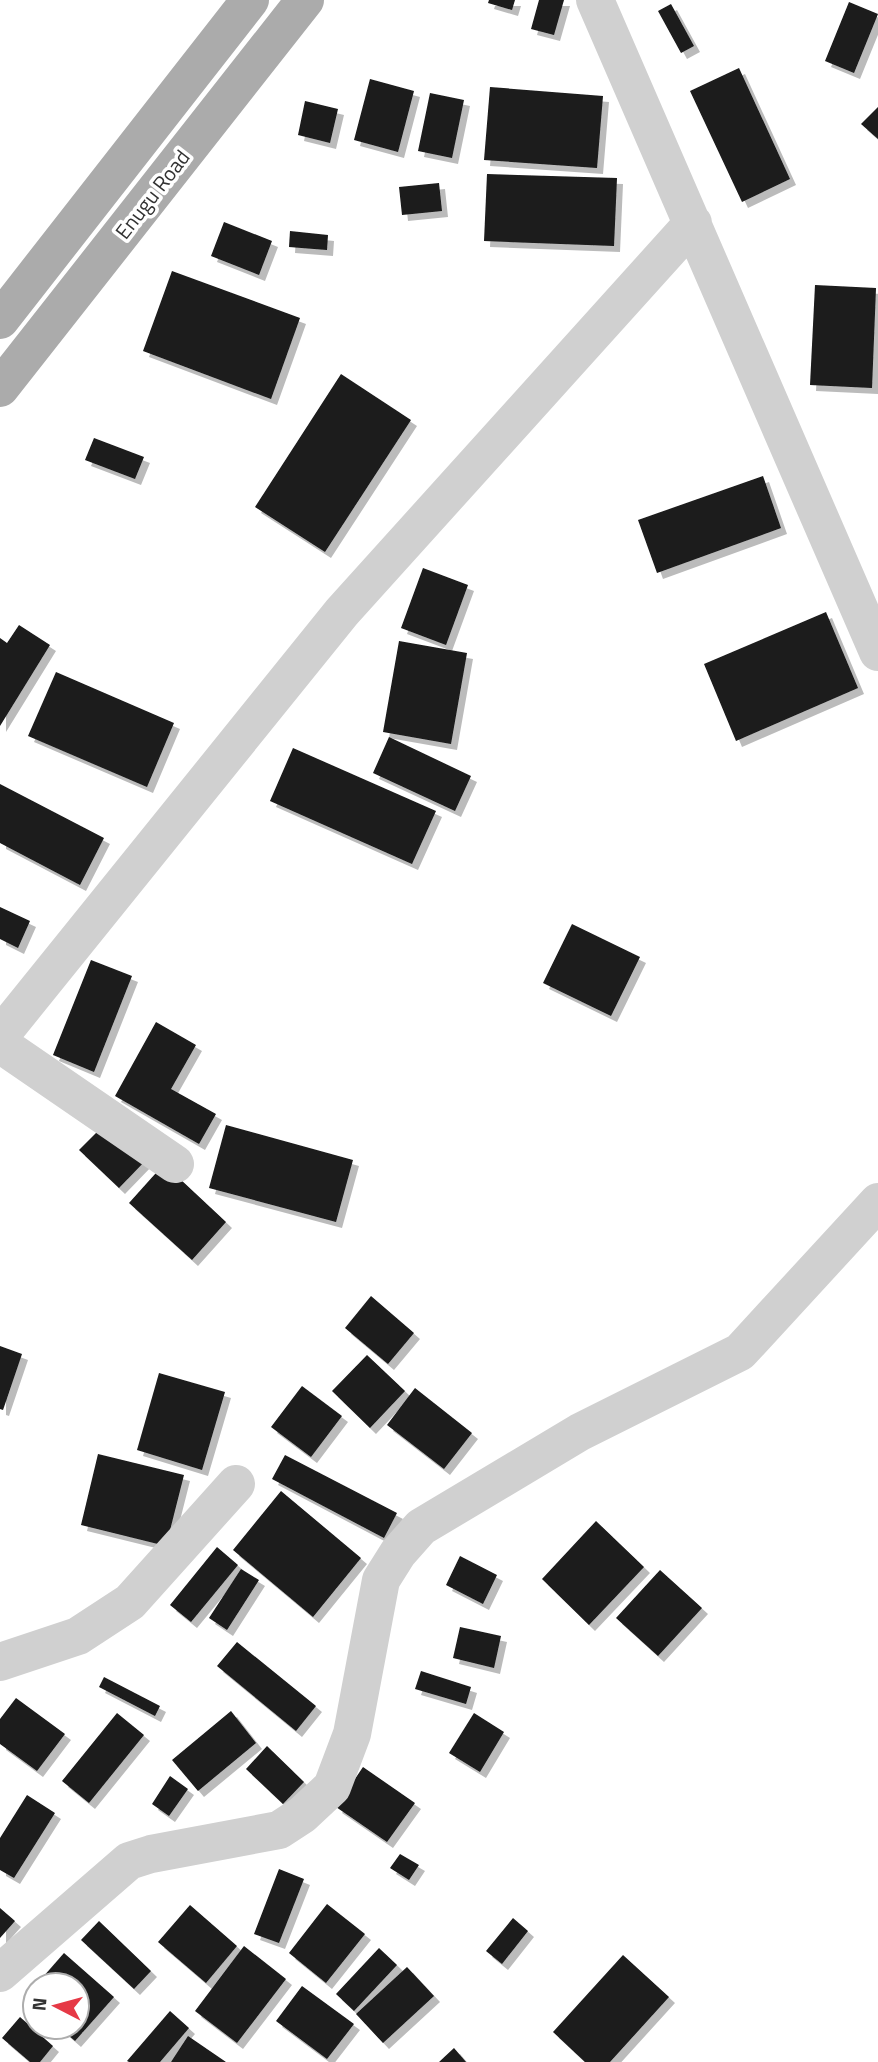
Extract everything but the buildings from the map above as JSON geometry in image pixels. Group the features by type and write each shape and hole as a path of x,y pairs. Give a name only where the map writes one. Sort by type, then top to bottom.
{"main road":[{"path":"0,320 250,0"},
{"name":"Enugu Road","path":"0,388 305,0"}],"street":[{"path":"595,0 878,652"},
{"path":"0,1036 342,612 693,223"},
{"path":"0,1044 175,1164"},
{"path":"0,1973 129,1861 151,1854 279,1830 302,1815 332,1787 352,1734 381,1580 398,1553 421,1527 580,1432 740,1352 878,1202"},
{"path":"0,1662 78,1636 130,1602 236,1485"}]}
